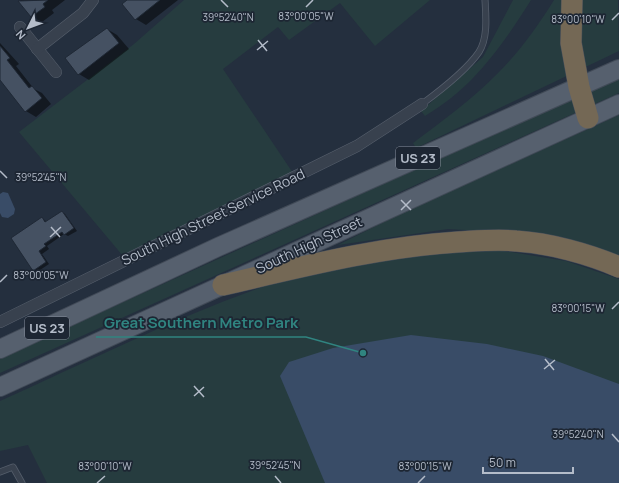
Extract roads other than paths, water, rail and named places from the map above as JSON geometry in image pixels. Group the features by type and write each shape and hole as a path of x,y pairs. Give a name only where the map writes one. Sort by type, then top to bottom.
{"highway":[{"path":"572,0 572,43 588,118"},
{"path":"223,285 357,254 425,244 473,241 516,241 564,250 604,261 619,267"}],"main road":[{"name":"US 23","path":"0,350 218,248 619,69"},
{"name":"South High Street","path":"0,387 619,104"}],"street":[{"path":"37,49 83,13 93,0"},
{"path":"20,27 56,72"},
{"name":"South High Street Service Road","path":"0,322 357,146 422,104"}],"lane":[{"path":"422,104 444,87 480,51 485,34 484,0"},
{"path":"0,472 13,467 22,483"}],"water":[{"path":"3,192 8,193 15,209 14,214 8,218 2,217 0,213 0,194"},
{"path":"411,335 487,344 543,356 619,384 619,483 325,483 280,376 289,362 333,348"}],"place":[{"name":"Great Southern Metro Park","path":"363,353"}]}
